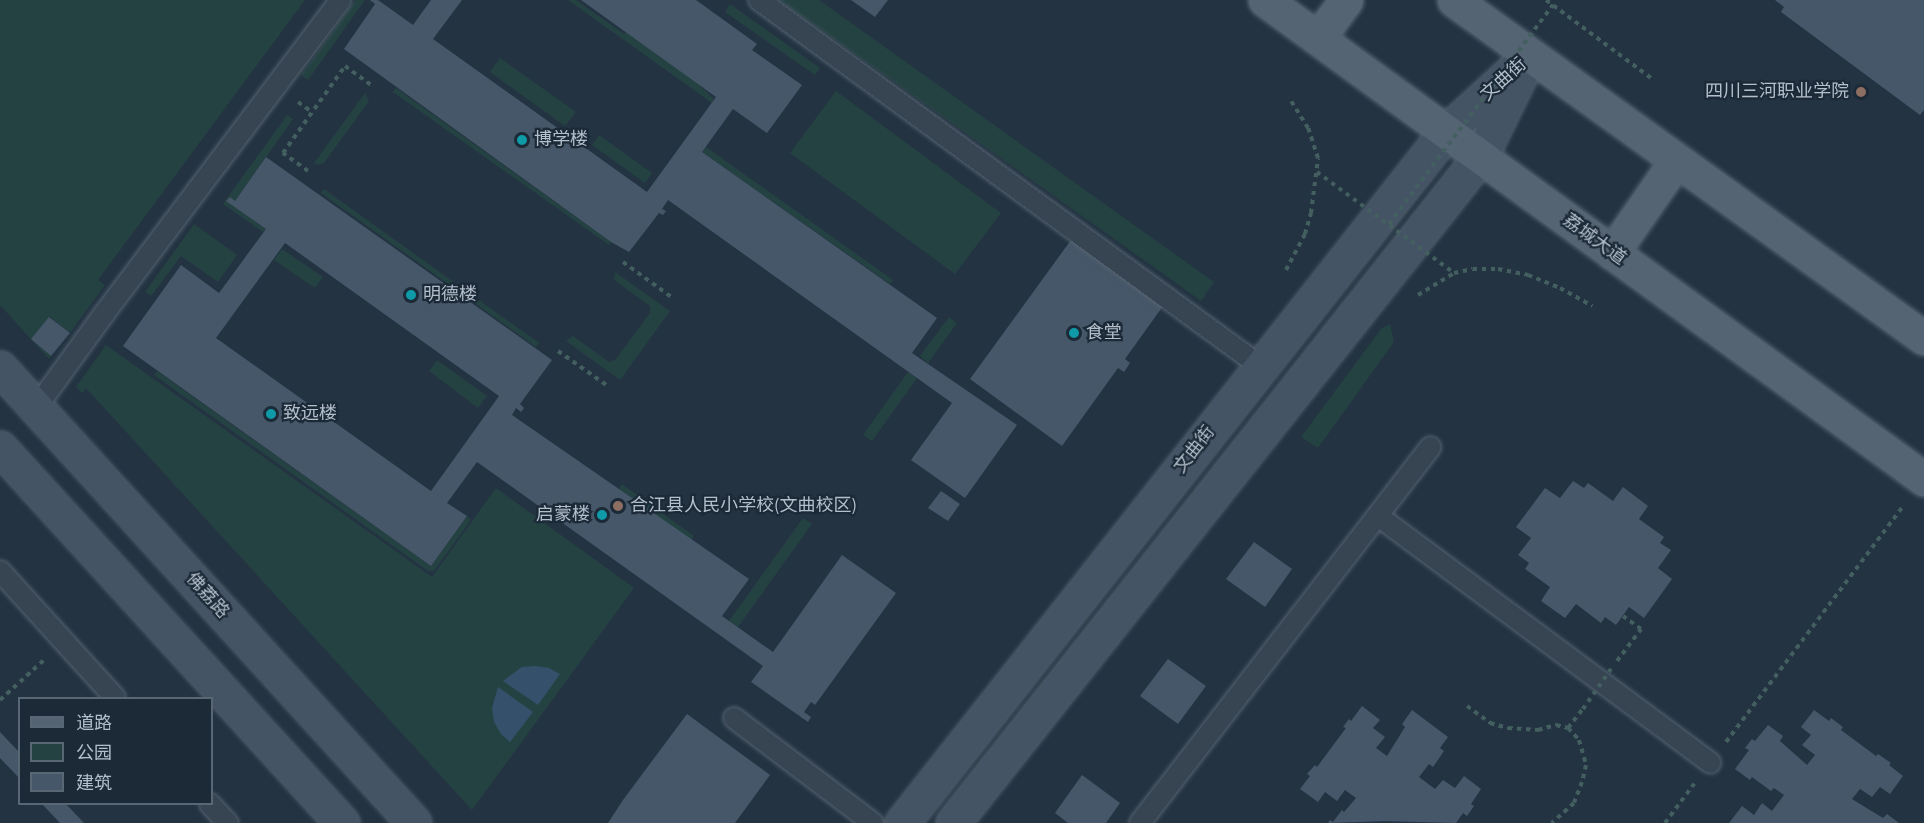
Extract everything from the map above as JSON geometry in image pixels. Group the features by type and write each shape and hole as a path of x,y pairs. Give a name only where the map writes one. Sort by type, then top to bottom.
{"main road":[{"name":"荔城大道","path":"1265,0 1924,479"},
{"path":"1318,38 1346,0"},
{"path":"1454,0 1924,338"},
{"path":"1612,253 1676,161"}],"street":[{"name":"文曲街","path":"902,823 1446,132 1530,55"},
{"name":"文曲街","path":"953,823 1480,157 1530,55"},
{"name":"佛荔路","path":"0,368 414,823"},
{"path":"0,448 342,823"}],"lane":[{"path":"36,408 104,314 341,0"},
{"path":"759,0 1260,366"},
{"path":"1140,823 1431,447"},
{"path":"1378,516 1710,763"},
{"path":"0,571 113,697"},
{"path":"734,718 873,823"},
{"path":"211,805 228,823"}],"path":[{"path":"1546,0 1651,78"},
{"path":"1389,224 1553,5"},
{"path":"308,171 283,153 345,66 370,85"},
{"path":"1286,270 1308,224 1317,172 1315,144 1289,97"},
{"path":"1317,172 1454,273"},
{"path":"622,262 673,298"},
{"path":"1412,300 1454,273 1473,269 1498,269 1528,275 1560,288 1592,306"},
{"path":"558,351 609,387"},
{"path":"1748,713 1924,479"},
{"path":"1569,728 1641,629 1623,616"},
{"path":"0,700 32,671"},
{"path":"1467,706 1490,723 1508,728 1538,730 1556,725 1569,728 1579,740 1586,765 1574,803 1552,823"},
{"path":"1665,823 1696,780"}],"green space":[{"path":"0,0 305,0 98,280 105,285 70,333 50,317 31,339 51,356 49,359 0,305"},
{"path":"355,0 365,0 308,80 301,75"},
{"path":"568,0 576,0 624,34 626,32 697,83 714,99 712,103"},
{"path":"779,0 819,0 1214,282 1201,301"},
{"path":"730,4 820,68 815,75 725,12"},
{"path":"500,58 576,112 565,126 490,72"},
{"path":"396,88 611,242 609,245 393,92"},
{"path":"836,91 1001,213 955,274 790,153"},
{"path":"365,93 369,101 324,163 317,165 314,163"},
{"path":"287,115 293,119 235,201 230,197 227,201 266,229 263,232 223,204"},
{"path":"599,135 652,173 645,183 592,145"},
{"path":"706,147 893,280 890,284 702,152"},
{"path":"324,189 539,343 536,347 321,193"},
{"path":"194,224 237,255 218,282 181,256 151,296 145,292"},
{"path":"282,249 323,277 315,288 274,260"},
{"path":"615,272 670,311 620,380 566,341 573,336 609,362 615,360 650,313 650,306 614,280"},
{"path":"949,317 957,323 928,363 920,356"},
{"path":"1390,324 1394,342 1318,448 1301,437 1381,329"},
{"path":"106,345 432,577 496,488 634,588 472,810 86,388 82,393 76,387"},
{"path":"437,360 487,396 478,408 429,371"},
{"path":"157,371 431,566 467,516 471,520 434,571 428,571 154,375"},
{"path":"908,372 917,378 872,441 863,435"},
{"path":"622,484 694,536 691,541 619,489"},
{"path":"803,518 812,524 738,627 729,621"}],"water":[{"path":"522,667 549,668 560,674 538,705 503,681"},
{"path":"498,687 533,712 510,742 501,734 494,722 492,708"}],"building":[{"path":"370,0 378,0 413,25 431,0 462,0 433,39 647,192 716,97 581,0 696,0 757,44 752,50 802,85 767,133 733,109 702,152 937,318 912,353 1017,425 965,498 911,460 952,403 668,200 662,209 666,211 663,215 659,213 629,252 611,242 344,49 375,4"},
{"path":"851,0 888,0 875,17"},
{"path":"1775,0 1924,0 1924,110 1920,115 1781,12 1784,7"},
{"path":"266,157 552,360 520,404 524,408 521,412 516,408 512,415 749,579 722,616 773,652 842,555 896,593 815,705 811,702 804,712 811,717 808,722 751,682 763,666 477,462 447,503 467,516 431,566 123,346 181,265 219,293 266,229 226,201 230,197 235,201","holes":["285,243 499,396 431,491 216,338"]},
{"name":"食堂","path":"1071,240 1163,306 1125,359 1130,363 1124,372 1118,368 1062,446 970,379"},
{"path":"49,317 70,333 51,356 31,339"},
{"path":"1573,481 1584,488 1588,483 1613,501 1623,487 1648,506 1639,519 1664,537 1660,543 1671,550 1658,568 1672,579 1644,618 1629,607 1616,625 1605,617 1601,623 1576,604 1565,618 1541,601 1550,587 1525,569 1529,563 1518,555 1531,538 1516,527 1545,488 1560,498"},
{"path":"941,491 960,504 948,521 928,508"},
{"path":"1254,542 1292,569 1265,607 1226,579"},
{"path":"1168,659 1206,686 1178,724 1140,696"},
{"path":"1362,706 1380,720 1373,728 1385,737 1376,748 1387,756 1405,727 1402,724 1412,710 1448,737 1440,748 1444,751 1433,767 1429,764 1419,777 1435,789 1443,780 1455,788 1464,776 1481,789 1471,804 1474,806 1467,816 1463,813 1456,823 1386,821 1328,823 1330,820 1333,822 1342,810 1344,812 1356,798 1345,790 1337,801 1325,792 1318,802 1300,789 1310,776 1307,774 1315,765 1317,767 1346,728 1343,727 1349,719 1351,721"},
{"path":"1814,710 1829,721 1831,718 1843,727 1841,730 1876,756 1878,754 1891,763 1889,765 1903,776 1890,794 1880,787 1872,797 1860,789 1852,799 1883,818 1887,814 1899,823 1729,823 1742,806 1754,815 1762,803 1772,811 1784,795 1774,788 1771,791 1752,777 1750,780 1735,769 1749,750 1745,748 1752,739 1755,741 1768,725 1783,736 1780,741 1807,765 1815,755 1802,745 1811,735 1801,727"},
{"path":"687,714 770,775 735,823 608,823 623,800"},
{"path":"0,732 18,751 18,777 0,758"},
{"path":"1082,775 1120,803 1106,823 1068,823 1055,813"},
{"path":"43,805 67,805 84,823 60,823"}],"place":[{"name":"四川三河职业学院","path":"1861,92"},
{"name":"博学楼","path":"522,140"},
{"name":"明德楼","path":"411,295"},
{"name":"食堂","path":"1074,333"},
{"name":"致远楼","path":"271,414"},
{"name":"合江县人民小学校(文曲校区)","path":"618,506"},
{"name":"启蒙楼","path":"602,515"}]}
